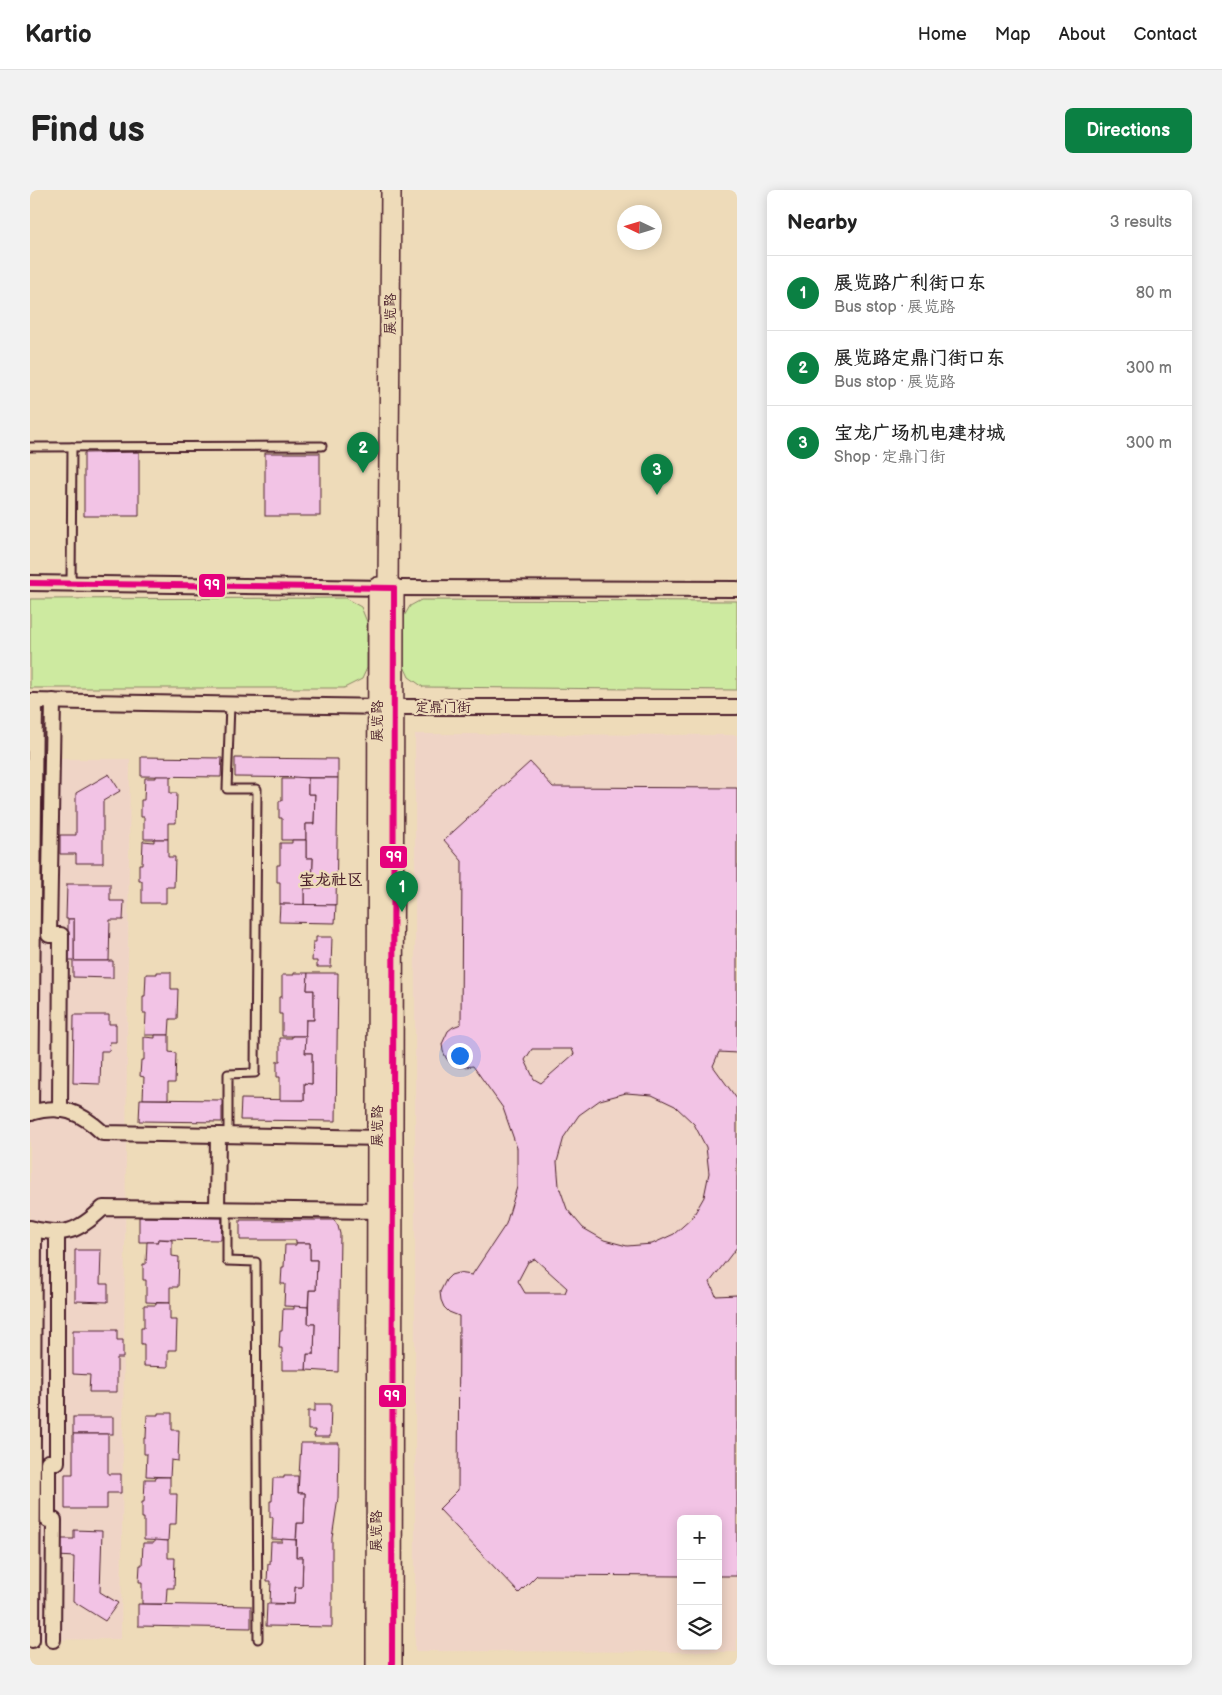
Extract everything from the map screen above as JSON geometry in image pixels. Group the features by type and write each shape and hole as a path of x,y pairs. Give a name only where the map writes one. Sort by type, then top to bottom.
{"street":[{"name":"展览路","path":"376,1665 385,1138 385,707 391,190"},
{"path":"30,583 387,588 737,588"},
{"path":"32,701 30,1113 50,1109 70,1111 88,1119 103,1133 385,1138"},
{"name":"定鼎门街","path":"32,701 385,707 737,707"},
{"path":"52,701 49,935 61,936 60,1110"},
{"path":"222,1209 223,1135"},
{"path":"32,1640 32,1229 48,1233 69,1231 88,1223 103,1208 384,1211"},
{"name":"展览路","path":"384,1211 392,1665"},
{"path":"53,1640 54,1520 48,1520 48,1462 57,1462 57,1232"}],"lane":[{"path":"30,447 322,446"},
{"path":"71,584 72,447"},
{"path":"223,1135 228,1074 255,1073 257,788 227,789 230,704"},
{"path":"222,1209 227,1260 256,1262 258,1639"}],"shaded area":[{"path":"415,734 737,735 737,1652 415,1651"},
{"path":"30,759 130,759 121,1639 30,1640"}],"green space":[{"path":"345,598 361,607 367,622 367,668 362,679 344,688 30,688 30,599"},
{"path":"421,600 737,601 737,690 423,687 409,677 403,664 403,618 410,606"}],"building":[{"path":"139,452 139,516 84,516 84,453"},
{"path":"265,453 320,453 320,516 265,516"},
{"path":"141,757 222,758 221,777 141,776"},
{"path":"235,758 338,759 338,778 235,777"},
{"path":"530,762 553,787 737,788 737,1053 719,1052 713,1066 737,1099 737,1247 710,1282 716,1296 737,1295 737,1576 722,1576 722,1515 677,1515 677,1576 537,1575 519,1593 439,1509 458,1490 459,1316 449,1312 444,1307 440,1292 451,1275 458,1273 472,1275 506,1224 517,1187 517,1148 503,1108 473,1066 458,1067 451,1064 443,1051 442,1044 448,1031 461,1024 462,861 444,840","holes":["532,1049 572,1049 574,1054 541,1083 534,1079 525,1060","626,1093 652,1095 675,1106 694,1124 706,1147 709,1173 704,1197 692,1218 674,1234 652,1244 627,1246 604,1240 583,1228 567,1209 559,1186 557,1162 564,1137 579,1115 600,1100","535,1259 567,1288 565,1293 525,1293 518,1281 528,1262"]},
{"path":"109,774 120,791 103,801 103,863 76,863 76,854 60,854 60,835 76,835 76,793"},
{"path":"156,776 170,776 170,793 177,793 176,823 168,823 168,839 144,839 144,817 141,817 141,800 144,800 145,778 156,778"},
{"path":"294,777 308,778 308,794 315,794 314,824 306,824 306,840 282,840 282,818 279,818 279,801 282,801 282,779 294,779"},
{"path":"308,778 338,778 336,905 304,905 304,888 312,888 313,858 306,858 306,824 314,824 315,794 308,794"},
{"path":"154,839 168,839 168,857 175,857 174,887 166,887 166,903 142,903 142,881 139,881 139,864 142,864 143,841 154,842"},
{"path":"292,840 306,840 306,858 313,858 312,888 304,888 304,905 280,904 280,882 277,882 277,865 280,865 280,843 292,843"},
{"path":"67,884 110,884 110,901 124,901 123,920 110,920 109,961 74,961 74,919 66,919"},
{"path":"280,904 336,905 335,923 279,922"},
{"path":"68,919 74,919 74,961 113,961 113,978 73,977 73,961 68,961"},
{"path":"316,937 332,937 331,967 317,967 317,961 312,961 313,942 316,942"},
{"path":"157,972 171,972 171,989 178,989 177,1019 170,1019 169,1035 145,1035 146,1013 143,1013 143,996 145,996 146,974 157,974"},
{"path":"294,973 308,973 307,990 314,990 314,1020 306,1020 306,1036 282,1036 282,1014 279,1014 279,997 282,997 282,975 294,975"},
{"path":"308,973 338,973 336,1121 240,1120 241,1099 304,1100 304,1083 312,1084 312,1053 305,1053 306,1020 314,1020 314,990 307,990"},
{"path":"74,1015 109,1015 109,1024 116,1024 116,1042 110,1042 109,1051 101,1051 100,1084 73,1083"},
{"path":"155,1035 169,1035 169,1052 176,1053 175,1083 168,1083 168,1099 143,1099 144,1077 140,1076 141,1060 144,1060 144,1037 155,1038"},
{"path":"292,1036 306,1036 305,1053 312,1053 312,1084 304,1083 304,1100 280,1100 280,1077 277,1077 277,1061 280,1061 280,1038 292,1038"},
{"path":"140,1099 222,1100 222,1122 139,1121"},
{"path":"139,1217 222,1218 221,1240 158,1239 158,1242 139,1242"},
{"path":"240,1220 334,1220 338,1226 340,1234 338,1372 306,1370 307,1354 314,1354 315,1324 308,1324 309,1290 316,1290 317,1260 310,1260 310,1243 296,1243 296,1240 240,1240"},
{"path":"158,1239 172,1240 172,1256 179,1257 178,1287 170,1287 170,1303 146,1302 146,1280 143,1280 143,1264 146,1264 147,1242 158,1242"},
{"path":"296,1243 310,1243 310,1260 317,1260 316,1290 309,1290 308,1307 284,1306 285,1284 281,1284 285,1245 296,1245"},
{"path":"75,1250 101,1250 100,1284 108,1284 108,1302 75,1301"},
{"path":"156,1303 170,1303 170,1320 177,1320 176,1350 168,1350 168,1367 144,1366 144,1344 141,1344 141,1328 144,1328 144,1305 156,1305"},
{"path":"294,1306 308,1307 308,1324 315,1324 314,1354 307,1354 306,1370 282,1370 282,1348 279,1348 283,1309 294,1309"},
{"path":"73,1330 117,1330 117,1340 123,1340 123,1358 117,1358 117,1392 89,1392 90,1375 73,1374"},
{"path":"315,1404 331,1404 330,1437 314,1437 315,1430 308,1430 308,1411 315,1411"},
{"path":"158,1413 172,1413 172,1430 179,1430 178,1461 171,1460 170,1477 146,1476 147,1454 144,1454 144,1438 146,1438 147,1415 158,1415"},
{"path":"73,1417 113,1417 113,1434 73,1434"},
{"path":"73,1434 108,1434 108,1474 121,1474 121,1493 107,1493 107,1509 65,1509 65,1474 73,1474"},
{"path":"301,1443 339,1443 338,1498 332,1538 332,1627 266,1626 267,1604 294,1604 295,1587 302,1587 303,1557 296,1557 297,1523 304,1523 305,1493 298,1493"},
{"path":"284,1476 298,1476 298,1493 305,1493 304,1523 297,1523 296,1540 272,1539 273,1517 270,1517 270,1501 272,1501 273,1478 284,1478"},
{"path":"156,1477 170,1477 170,1494 177,1494 176,1524 169,1524 168,1541 144,1540 142,1502 144,1502 145,1479 156,1479"},
{"path":"74,1530 102,1531 100,1592 118,1603 105,1621 73,1601 74,1557 58,1556 58,1539 74,1539"},
{"path":"282,1539 296,1540 296,1557 303,1557 302,1587 295,1587 294,1604 270,1603 271,1581 267,1581 271,1542 282,1542"},
{"path":"154,1540 168,1541 168,1558 175,1558 174,1588 167,1588 166,1604 142,1604 142,1582 139,1582 143,1543 154,1543"},
{"path":"138,1604 251,1606 251,1628 138,1626"}],"transit line":[{"name":"99","path":"30,583 394,588"},
{"name":"99","path":"392,1665 394,588"}],"place":[{"name":"展览路定鼎门街口东","path":"363,473"},
{"name":"宝龙广场机电建材城","path":"657,495"},
{"name":"展览路广利街口东","path":"402,912"}],"district":[{"name":"宝龙社区","path":"331,880"}]}
